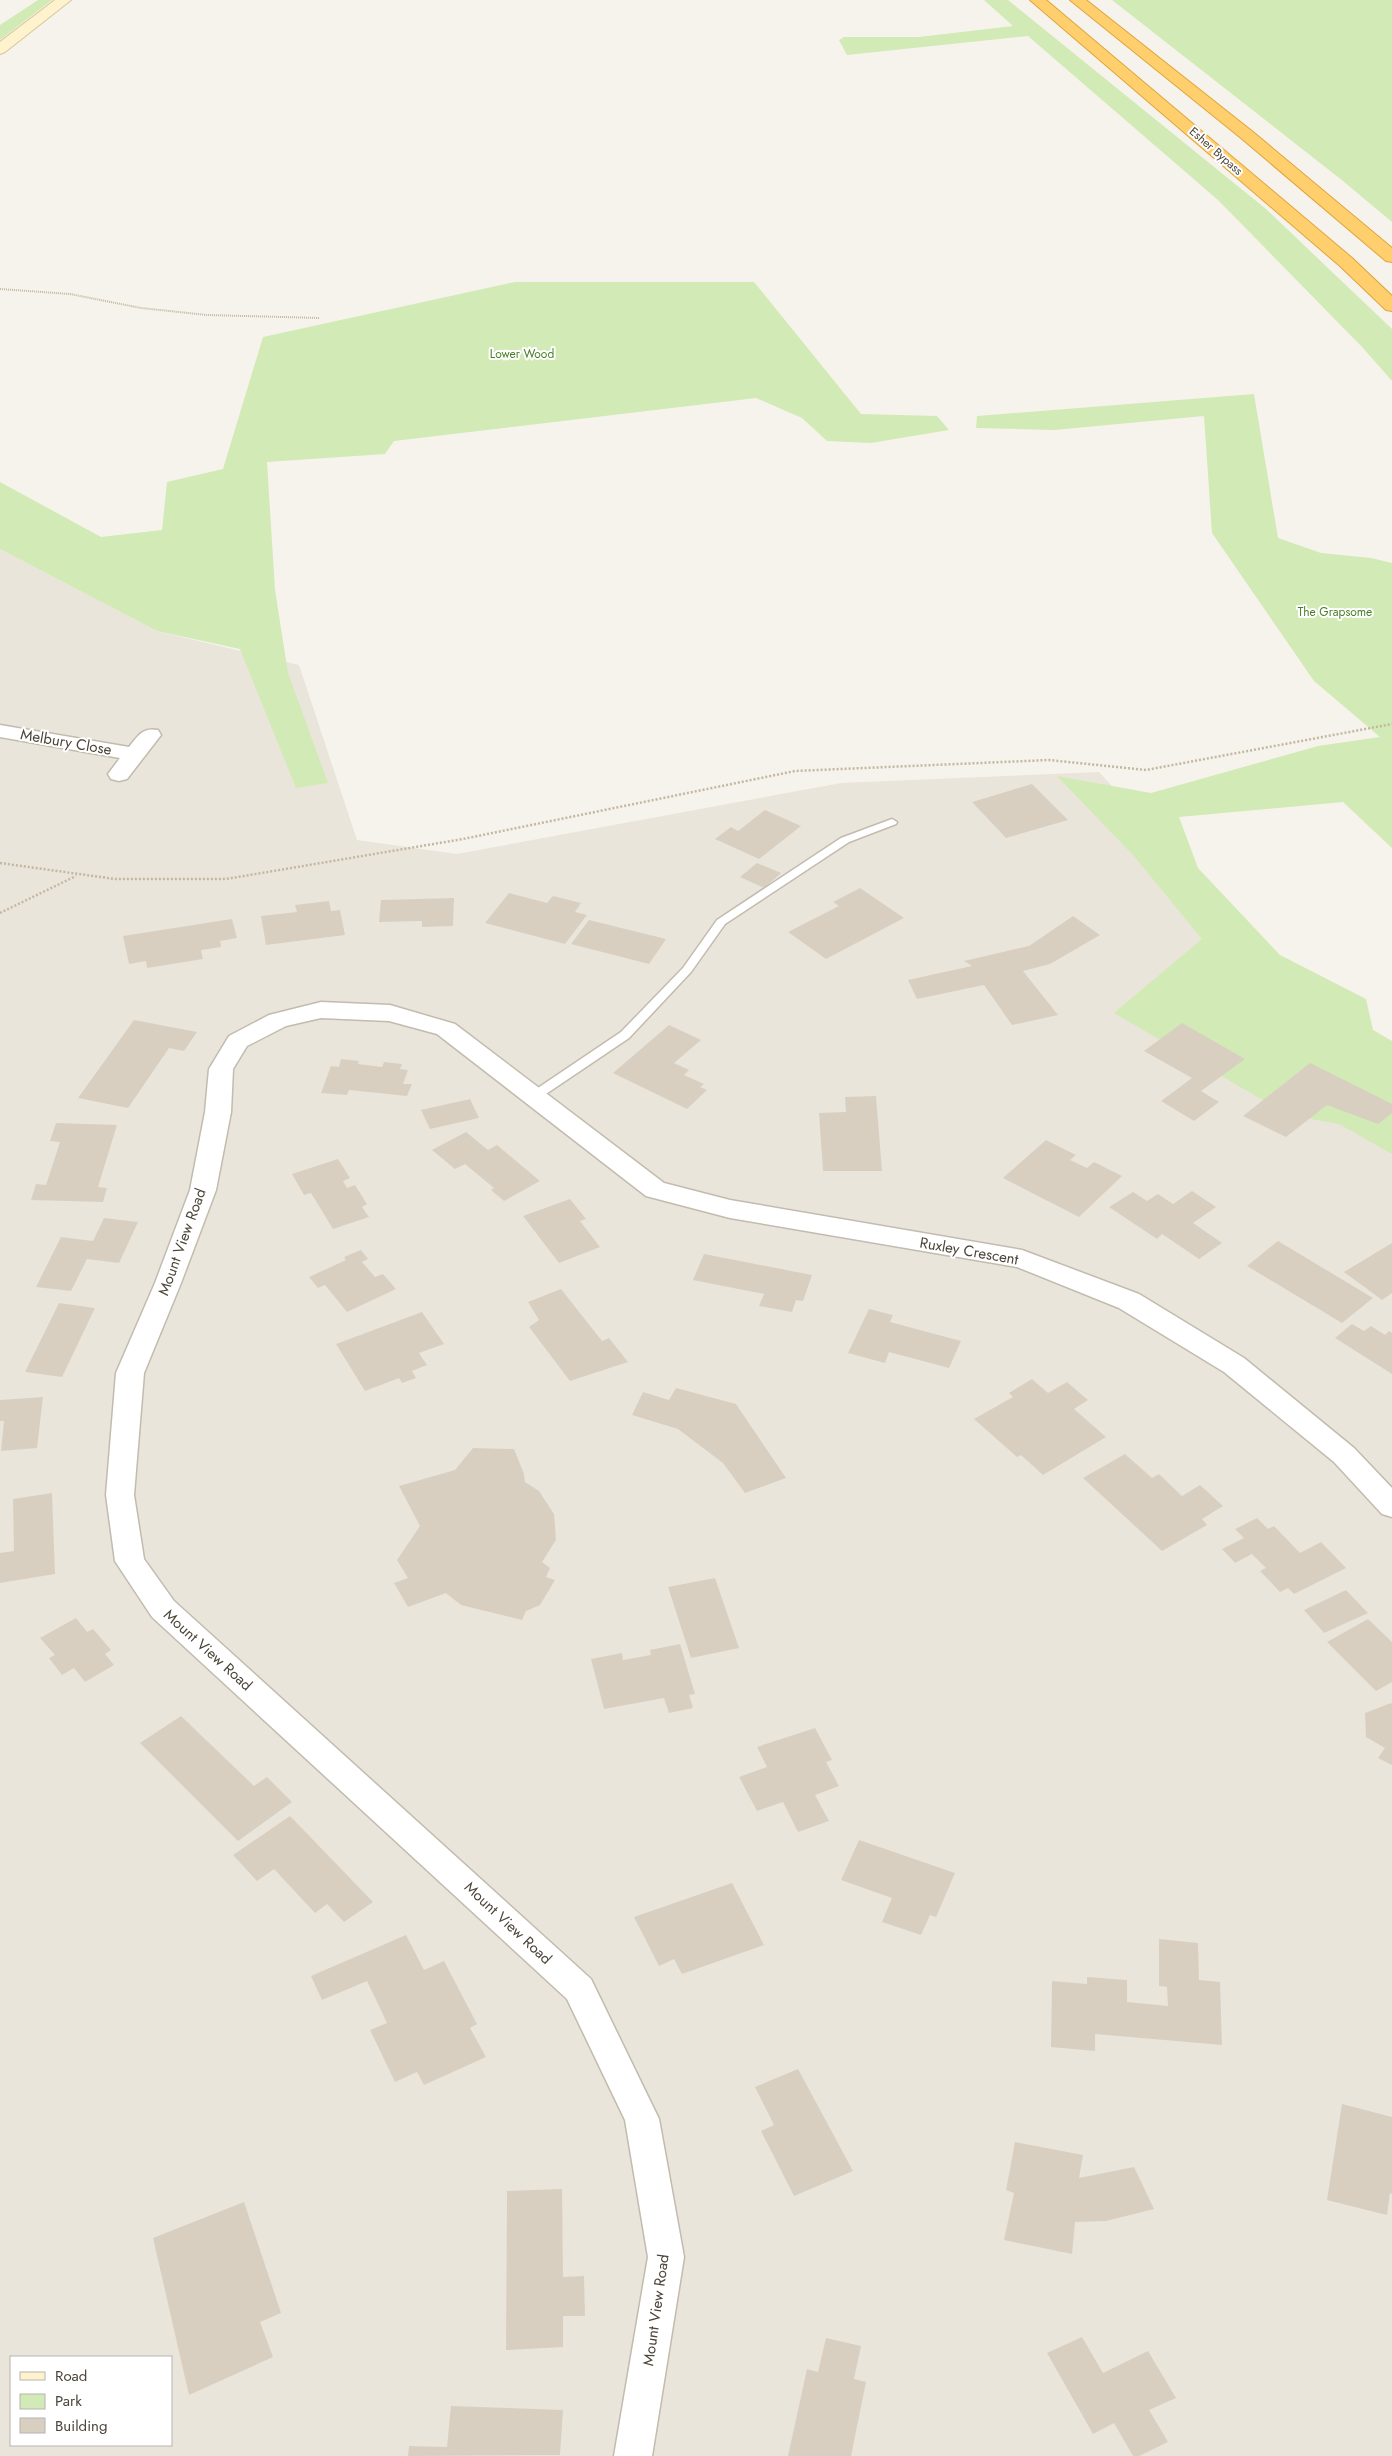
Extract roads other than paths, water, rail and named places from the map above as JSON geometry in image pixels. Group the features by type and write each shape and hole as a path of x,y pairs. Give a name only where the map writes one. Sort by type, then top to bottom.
{"highway":[{"name":"Esher Bypass","path":"1037,0 1339,256 1392,306"},
{"path":"1078,0 1247,135 1392,257"}],"street":[{"path":"0,49 64,0"},
{"name":"Melbury Close","path":"0,731 133,754"},
{"name":"Melbury Close","path":"118,774 150,735"},
{"name":"Mount View Road","path":"533,1097 446,1029 390,1013 321,1010 278,1020 238,1041 221,1069 218,1112 203,1190 168,1284 130,1373 120,1495 130,1561 163,1609 579,1989 642,2119 666,2257 634,2456"},
{"name":"Ruxley Crescent","path":"533,1097 655,1190 730,1209 1022,1259 1129,1301 1234,1365 1344,1455 1392,1506"}],"lane":[{"path":"533,1097 625,1035 687,970 721,922 845,840 892,822"}],"park label":[{"name":"Lower Wood","path":"522,354"},
{"name":"The Grapsome","path":"1335,612"}]}
